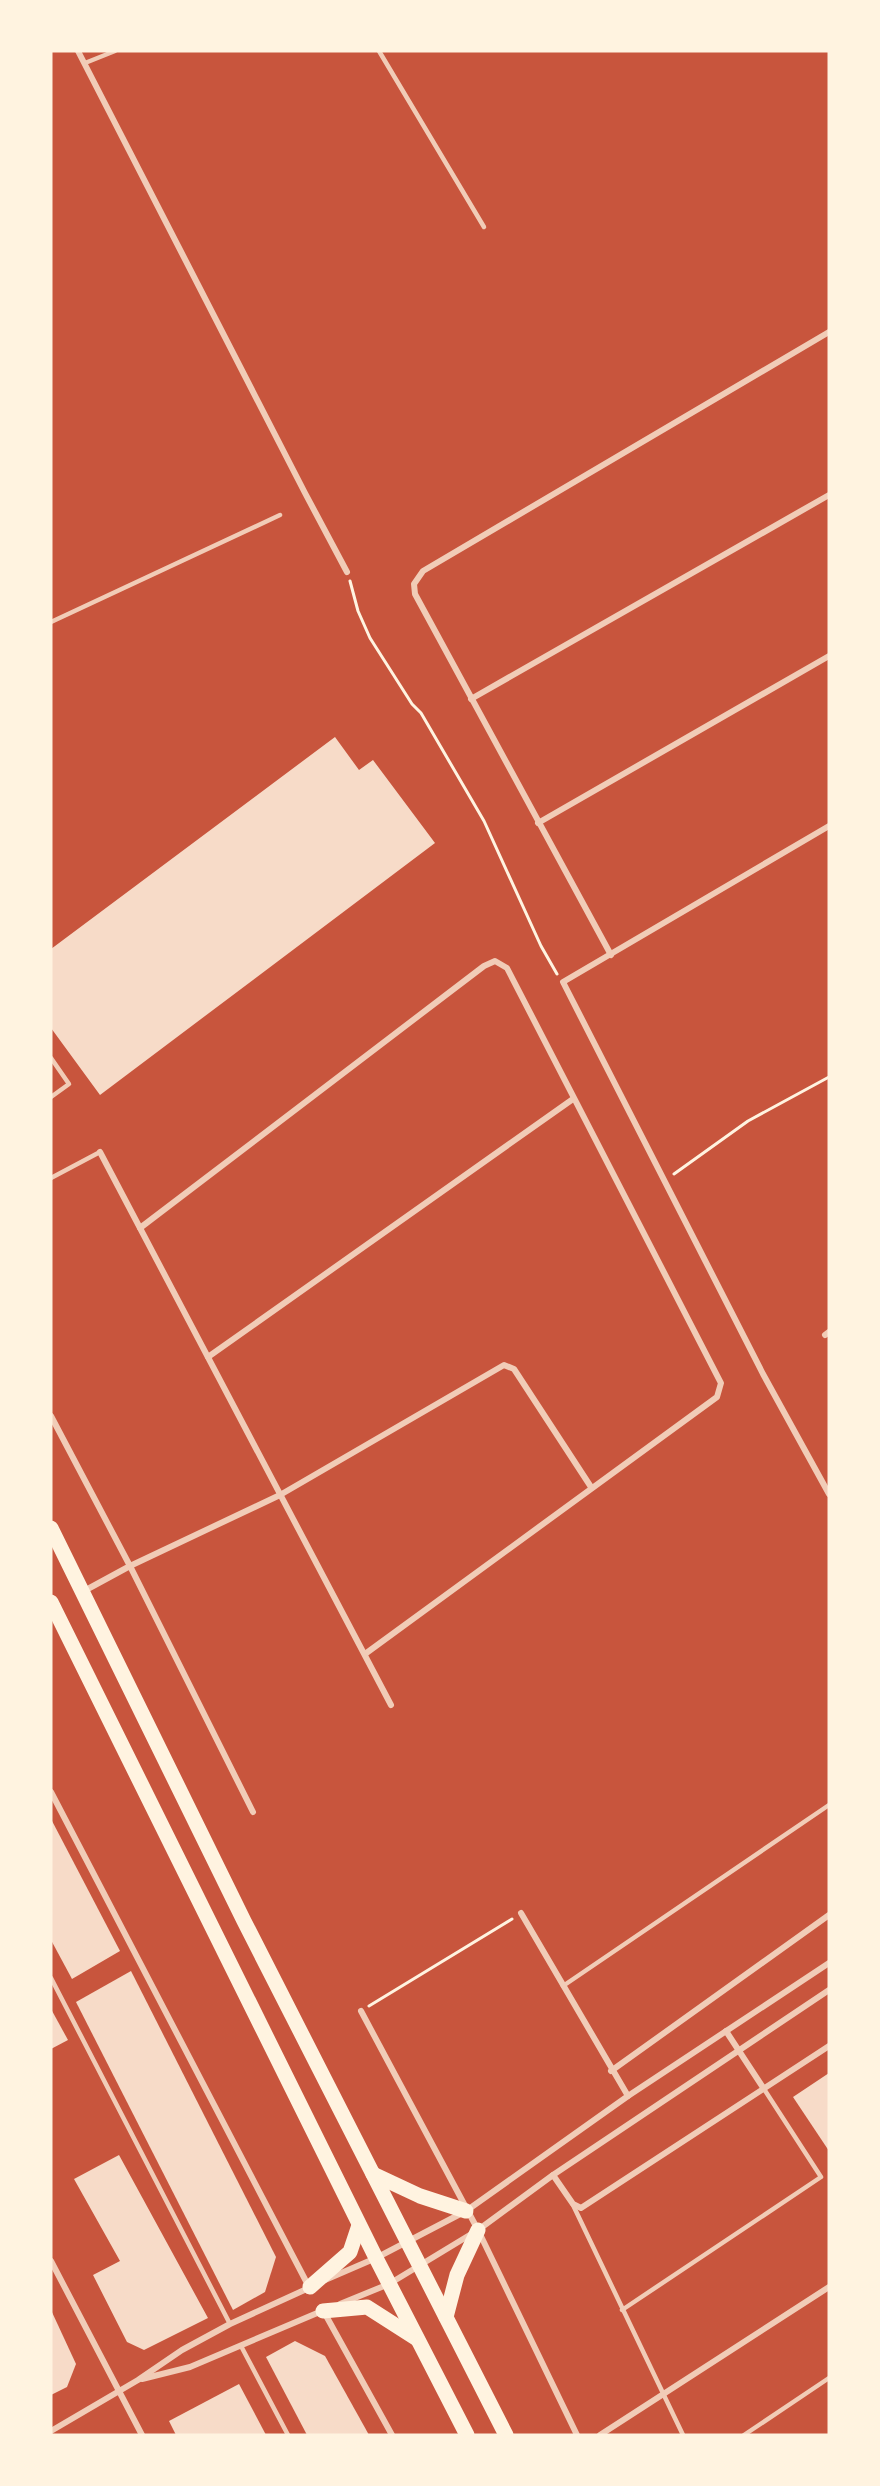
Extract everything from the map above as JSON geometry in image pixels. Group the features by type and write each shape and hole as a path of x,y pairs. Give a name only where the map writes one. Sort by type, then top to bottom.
{"highway":[{"path":"51,1528 84,1591 244,1921 506,2435"},
{"path":"51,1602 359,2225 467,2435"},
{"path":"373,2174 420,2196 466,2211"},
{"path":"310,2287 350,2252 359,2225"},
{"path":"446,2317 457,2275 478,2230"},
{"path":"323,2311 367,2307 417,2339"}],"street":[{"path":"78,51 305,493 348,572"},
{"path":"611,955 415,594 414,584 423,571 829,332"},
{"path":"471,699 829,495"},
{"path":"538,823 829,656"},
{"path":"829,826 611,955 566,979 564,986 764,1374 829,1494"},
{"path":"140,1228 484,966 495,961 507,968 721,1383 720,1390 717,1397 364,1654"},
{"path":"208,1357 573,1099"},
{"path":"100,1152 391,1705"},
{"path":"84,1591 130,1566 280,1495 504,1365 514,1369 591,1487"},
{"path":"51,1416 130,1566 253,1812"},
{"path":"51,1792 310,2287"},
{"path":"521,1913 611,2071 628,2096"},
{"path":"611,2071 829,1915"},
{"path":"51,2431 138,2380 182,2350 230,2324 376,2258 466,2211 628,2096 829,1963"},
{"path":"138,2380 190,2367 389,2284 420,2267 478,2230 553,2175 829,1990"},
{"path":"361,2011 478,2230 577,2435"},
{"path":"726,2031 764,2089"},
{"path":"553,2175 573,2204 581,2208 829,2046"},
{"path":"51,2261 142,2435"},
{"path":"600,2435 829,2287"},
{"path":"323,2311 392,2435"}],"lane":[{"path":"85,63 115,51"},
{"path":"379,51 484,227"},
{"path":"51,622 280,515"},
{"path":"51,1058 69,1084 51,1096"},
{"path":"51,1178 100,1152"},
{"path":"563,1986 829,1805"},
{"path":"51,1978 230,2324"},
{"path":"622,2310 821,2177 764,2089"},
{"path":"573,2204 683,2435"},
{"path":"241,2346 288,2435"},
{"path":"744,2435 829,2378"}],"path":[{"path":"348,572 358,610 370,638 412,704 421,713 484,821 537,937 564,986"},
{"path":"665,1181 748,1121 829,1077"},
{"path":"361,2011 521,1913"}],"building":[{"path":"335,737 359,770 373,760 435,843 100,1095 51,1028 51,949"},
{"path":"51,1819 120,1951 72,1979 51,1940"},
{"path":"131,1971 276,2257 265,2292 233,2310 76,2002"},
{"path":"51,2009 68,2040 51,2049"},
{"path":"829,2073 829,2151 793,2097"},
{"path":"119,2155 208,2318 144,2350 127,2342 93,2275 120,2261 74,2179"},
{"path":"51,2310 76,2364 67,2387 51,2395"},
{"path":"295,2341 325,2356 369,2435 307,2435 266,2357"},
{"path":"239,2384 266,2435 176,2435 169,2421"}]}
